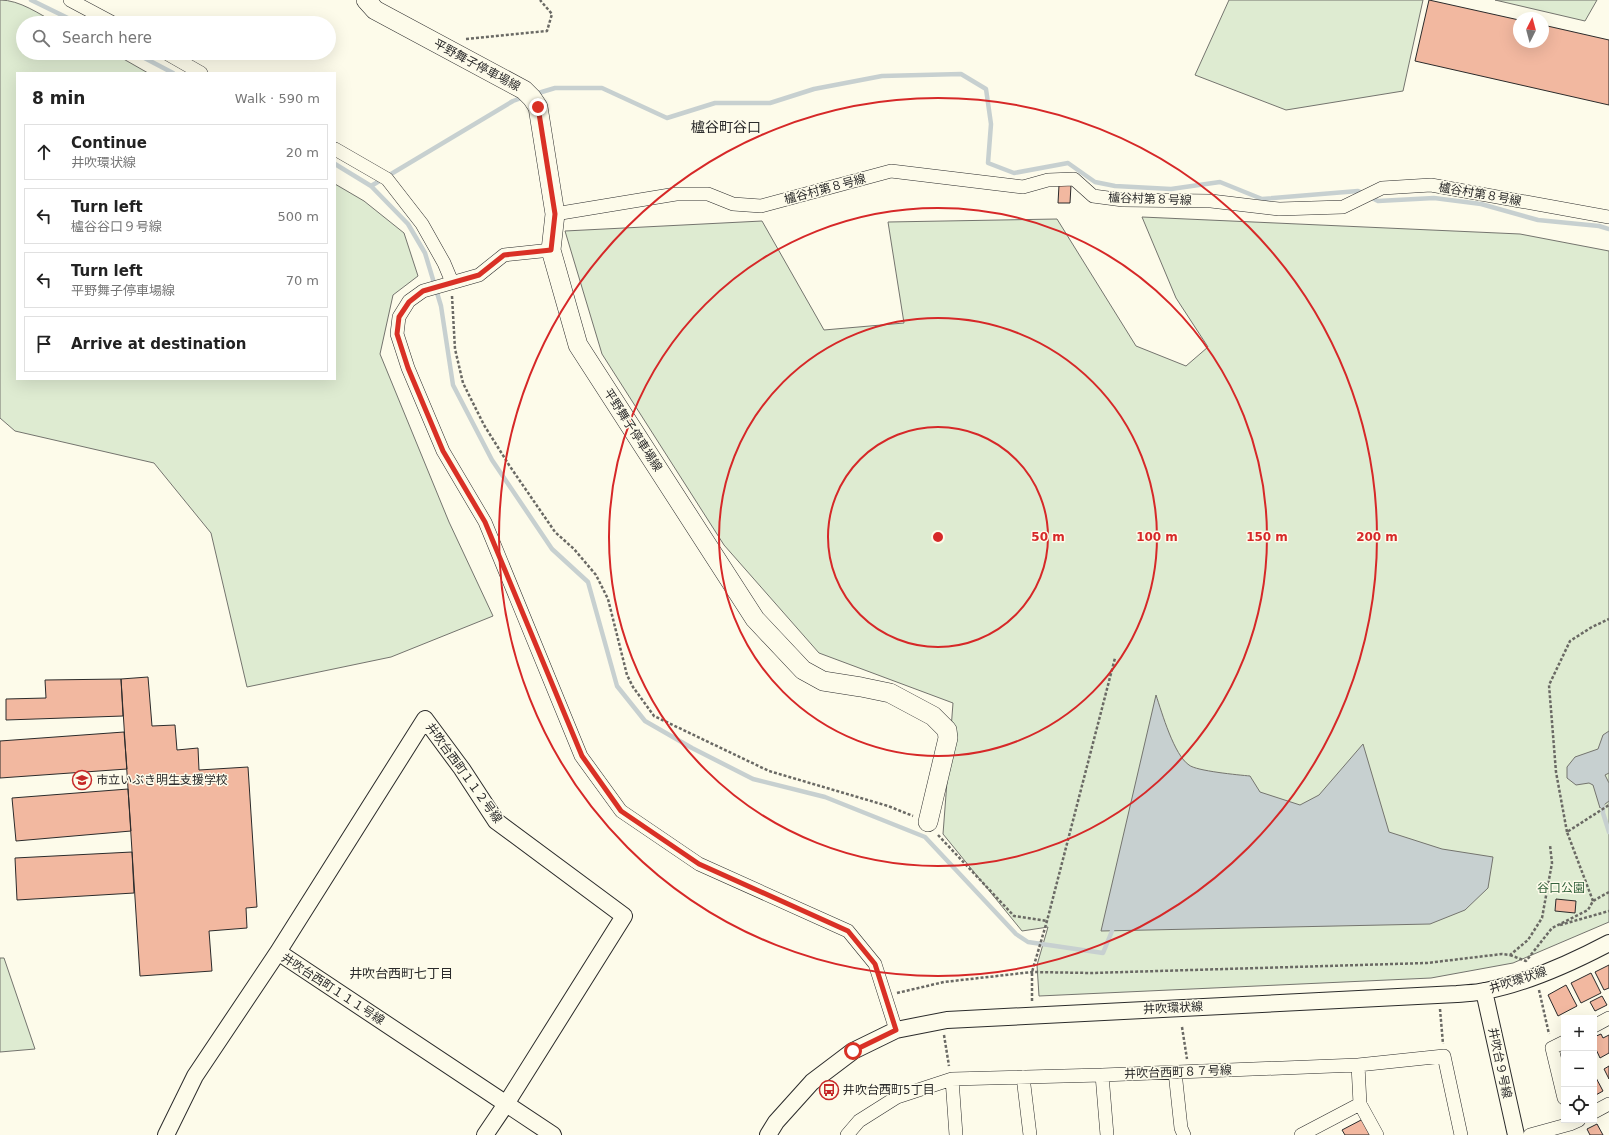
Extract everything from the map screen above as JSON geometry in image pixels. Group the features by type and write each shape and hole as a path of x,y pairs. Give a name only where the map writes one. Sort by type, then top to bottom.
{"main road":[{"name":"平野舞子停車場線","path":"366,0 375,10 528,94 538,107 555,214 551,250 578,345 755,619 803,670 823,682 861,687 890,693 933,716 947,730 948,738 928,822"}],"street":[{"path":"77,1 102,16"},
{"path":"178,60 199,72"},
{"path":"336,150 387,179 422,224 444,263 446,284"},
{"name":"櫨谷村第８号線","path":"555,214 676,194 708,194 733,204 760,206 891,171 1023,187 1048,180 1074,179 1093,196 1123,200 1211,201 1279,209 1343,207 1382,188 1431,185 1609,217"},
{"path":"551,250 504,255 479,275 426,290 409,302 399,317 397,334 408,368 443,451 485,522 582,756 621,811 699,864 848,931 875,964 896,1030"},
{"name":"井吹台西町１１２号線","path":"278,952 425,719 462,769 496,821 624,916 506,1104"},
{"name":"井吹環状線","path":"768,1135 776,1122 812,1082 853,1051 896,1030 942,1021 1033,1015 1439,995 1484,991 1511,984 1579,959 1609,943"},
{"name":"井吹台西町１１１号線","path":"166,1135 195,1076 278,952 553,1135"},
{"name":"井吹台９号線","path":"1484,991 1516,1135"},
{"path":"1597,1024 1609,1018"},
{"path":"1561,1044 1552,1048 1561,1087"},
{"path":"1444,1056 1461,1135"},
{"name":"井吹台西町８７号線","path":"847,1135 859,1121 897,1097 952,1079 1358,1065 1444,1056"},
{"path":"1358,1065 1360,1104 1377,1135"},
{"path":"1175,1072 1181,1128 1184,1135"},
{"path":"1102,1075 1107,1135"},
{"path":"1023,1077 1030,1135"},
{"path":"952,1079 956,1135"},
{"path":"485,1135 506,1104"},
{"path":"1302,1135 1360,1104"},
{"path":"1597,1110 1609,1104"},
{"path":"1530,1135 1573,1125"}],"path":[{"path":"464,40 547,31 552,14 540,0"},
{"path":"446,284 455,350 463,383 484,425 509,465 555,532 574,549 596,576 608,599 627,675 633,687 654,716 769,771 888,806 928,822 936,833 1014,916 1047,921"},
{"path":"1593,901 1568,832 1556,772 1549,685 1570,641 1592,626 1609,619"},
{"path":"1033,1015 1032,972 1047,921 1115,658"},
{"path":"1568,832 1609,805"},
{"path":"1510,955 1528,940 1542,918 1552,863 1550,845"},
{"path":"885,996 920,986 944,982 1032,972 1426,964 1502,954 1510,955 1526,961 1552,928 1588,910 1593,901 1609,892"},
{"path":"1552,928 1609,911"},
{"path":"1536,975 1552,1048"},
{"path":"1439,995 1444,1056"},
{"path":"942,1021 952,1079"},
{"path":"1182,1027 1188,1072"}],"green space":[{"path":"0,0 15,2 43,16 16,16 16,60 125,60 146,72 16,72 16,380 336,380 336,185 364,201 404,233 418,276 393,295 380,354 449,522 493,616 391,657 247,687 211,533 154,463 15,431 0,418"},
{"path":"1229,0 1423,0 1403,91 1286,110 1195,75"},
{"path":"1495,0 1597,0 1585,21"},
{"name":"谷口公園","path":"1142,217 1520,234 1609,251 1609,922 1513,963 1431,978 1039,996 1037,965 1048,927 1022,931 943,834 953,703 819,653 724,545 602,354 565,231 762,221 824,330 904,323 888,222 1057,219 1136,346 1186,366 1208,347 1176,298"},
{"path":"0,958 4,958 35,1049 0,1052"}],"shaded area":[{"path":"1156,695 1165,722 1178,752 1189,765 1208,771 1250,776 1260,792 1300,805 1319,795 1363,744 1389,832 1442,849 1493,857 1488,888 1465,910 1430,924 1101,931"},
{"path":"1609,731 1609,773 1605,775 1609,783 1609,801 1600,808 1593,785 1589,783 1576,785 1567,778 1567,767 1575,757 1598,749 1603,735"}],"building":[{"path":"1429,0 1513,19 1513,48 1549,48 1549,26 1609,40 1609,105 1415,61"},
{"path":"1059,185 1071,185 1070,203 1058,203"},
{"path":"148,677 152,726 175,725 177,750 198,748 199,770 248,767 257,907 246,908 247,928 209,931 212,971 140,976 121,679"},
{"path":"121,679 123,716 6,720 6,699 46,698 45,680"},
{"path":"124,732 127,769 0,778 0,741"},
{"path":"128,789 131,831 16,841 12,798"},
{"path":"132,852 134,893 17,900 15,858"},
{"path":"1556,899 1576,901 1575,913 1555,911"},
{"path":"1609,965 1609,988 1604,990 1595,972"},
{"path":"1591,973 1601,993 1581,1003 1571,983"},
{"path":"1566,985 1577,1006 1558,1016 1548,995"},
{"path":"1602,996 1607,1005 1595,1011 1590,1002"},
{"path":"1601,1034 1603,1038 1609,1035 1609,1053 1600,1058 1597,1052 1597,1036"},
{"path":"1609,1066 1609,1079 1604,1069"},
{"path":"1597,1080 1603,1091 1597,1094"},
{"path":"1363,1119 1372,1135 1345,1135 1342,1130"},
{"path":"1597,1124 1603,1135 1590,1135 1587,1129"}],"waterway":[{"path":"31,0 64,16"},
{"path":"148,60 171,72"},
{"path":"535,94 555,88 602,88 667,118 715,103 770,103 814,89 882,76 961,74 986,89 991,124 988,163 1014,173 1068,163 1095,182 1115,186 1171,189 1220,182 1262,199 1358,191 1378,201 1434,198 1481,204 1538,220 1599,226 1609,229"},
{"path":"371,186 513,101 524,97"},
{"path":"336,165 371,186 408,224 425,253 441,306 453,385 492,460 552,549 588,582 617,686 645,721 692,748 753,779 825,797 925,837 1016,934 1028,942 1103,953 1112,931"},
{"path":"1603,806 1603,813 1609,832"}],"place":[{"name":"市立いぶき明生支援学校","path":"82,780"},
{"name":"井吹台西町5丁目","path":"829,1090"}],"district":[{"name":"櫨谷町谷口","path":"726,127"},
{"name":"井吹台西町七丁目","path":"401,973"}],"route":[{"path":"538,107 555,214 551,250 504,255 479,275 423,291 409,302 399,317 397,334 408,368 443,451 485,522 582,756 621,811 699,864 848,931 875,964 896,1030 853,1051"}]}
